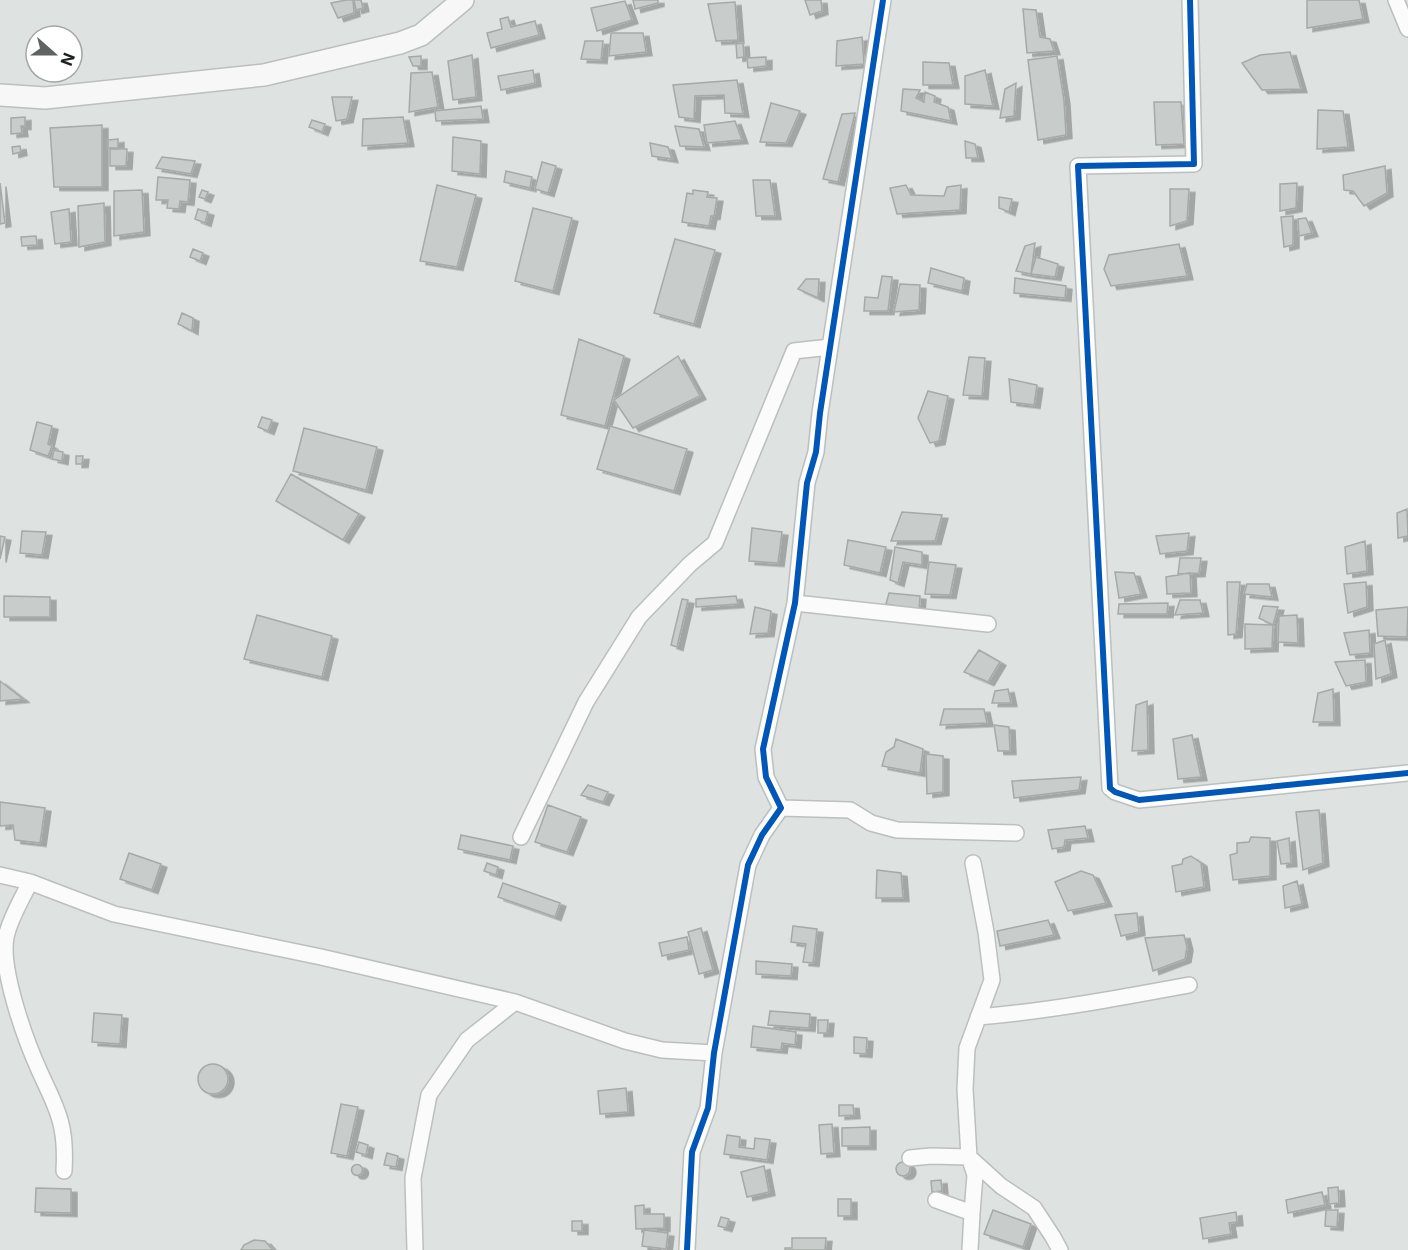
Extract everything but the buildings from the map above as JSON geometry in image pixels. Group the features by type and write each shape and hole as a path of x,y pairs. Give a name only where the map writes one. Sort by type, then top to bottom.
{"street":[{"path":"0,95 45,98 264,75 400,43 420,35 463,0"},
{"path":"782,808 766,777 763,749 795,603 807,483 816,452 883,0"},
{"path":"1190,0 1194,164 1078,166 1110,788 1139,800 1408,773"},
{"path":"1396,0 1408,29"},
{"path":"521,837 586,702 639,617 690,564 715,543 794,351 830,347"},
{"path":"795,603 988,624"},
{"path":"782,808 850,810 870,823 897,830 1016,833"},
{"path":"687,1250 692,1152 708,1108 714,1053 748,865 762,835 782,808"},
{"path":"970,1250 975,1175 969,1157 965,1089 967,1048 992,980 973,863"},
{"path":"0,875 30,882 114,914 321,957 515,1002 625,1041 662,1050 714,1053"},
{"path":"30,882 6,935 4,953 15,1005 38,1068 53,1098 61,1121 64,1171"},
{"path":"978,1017 1094,1003 1189,985"},
{"path":"416,1250 413,1178 429,1095 467,1040 515,1002"},
{"path":"910,1158 969,1157 1001,1186 1034,1208 1060,1250"},
{"path":"936,1200 972,1213"}],"cycle path":[{"path":"687,1250 692,1152 708,1108 714,1053 748,865 762,835 781,808 766,777 763,749 795,603 807,483 816,452 883,0"},
{"path":"1190,0 1194,164 1078,166 1110,788 1139,800 1408,773"}]}
